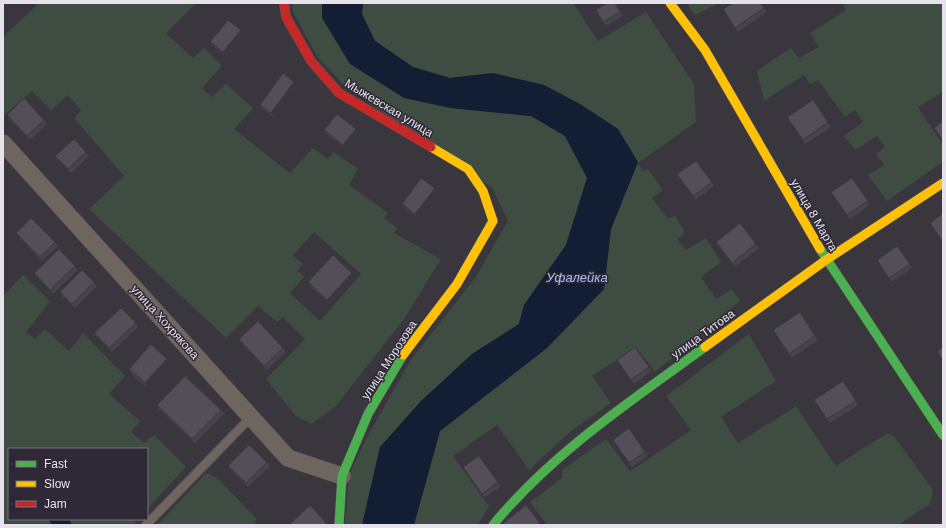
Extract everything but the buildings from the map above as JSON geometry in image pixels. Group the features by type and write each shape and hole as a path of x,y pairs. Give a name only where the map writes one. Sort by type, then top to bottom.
{"street":[{"name":"Мыжевская улица","path":"284,3 286,17 311,61 339,93 468,169 483,191 493,221"},
{"name":"улица 8 Марта","path":"670,3 705,50 826,260 943,435"},
{"name":"улица Хохрякова","path":"3,143 288,458 342,476"},
{"name":"улица Титова","path":"493,525 511,503 593,428 826,260 943,183"},
{"name":"улица Морозова","path":"339,525 342,476 368,414 406,350 457,284 493,221"}],"lane":[{"path":"146,525 251,417"}],"green space":[{"path":"39,3 196,3 166,33 193,58 204,48 222,66 202,88 212,97 226,84 253,108 234,129 290,173 313,148 328,159 334,152 358,169 349,185 388,213 384,218 397,228 394,233 441,259 404,319 336,406 312,424 296,416 266,379 305,339 283,317 277,322 258,306 226,338 89,209 124,176 74,118 81,110 68,95 51,110 32,91 3,116 3,37","holes":["314,232 361,274 320,321 290,293 304,277 298,270 303,264 293,255"]},
{"path":"292,3 322,3 322,18 404,98 451,108 531,116 565,136 587,178 566,245 524,305 519,324 472,354 380,447 362,525 345,525 349,475 367,437 410,361 475,278 508,221 492,188 346,87 318,58 293,12"},
{"path":"363,3 573,3 598,41 646,12 694,84 696,122 638,163 643,171 648,169 663,190 652,198 667,218 675,216 685,233 677,239 686,250 706,238 721,262 701,277 716,299 732,289 740,301 655,372 636,347 592,376 611,403 571,431 529,470 497,425 453,456 489,506 478,525 414,525 440,431 547,348 604,289 611,229 638,162 493,73 450,78 413,67 375,41 362,14"},
{"path":"686,3 720,3 695,15"},
{"path":"842,3 943,3 943,92 918,107 943,145 943,162 887,201 868,175 884,165 876,154 885,147 877,136 855,150 844,136 863,122 855,110 845,117 818,80 810,84 804,75 764,101 757,71 791,48 799,58 819,47 810,33 846,10"},
{"path":"23,275 50,301 26,332 35,339 45,329 69,351 83,333 125,376 109,394 140,421 131,432 144,443 154,435 186,467 148,508 148,448 8,448 8,520 137,520 132,525 3,525 3,296"},
{"path":"749,334 776,381 721,417 738,443 796,406 836,466 887,433 894,436 933,490 930,504 898,525 547,525 530,502 562,478 562,470 606,439 630,471 691,430 666,396"},
{"path":"206,473 216,477 257,519 253,523 255,525 157,525"}],"water":[{"name":"Уфалейка","path":"322,3 363,3 362,14 375,41 413,67 450,78 493,73 544,85 580,104 618,129 638,162 611,229 604,289 547,348 440,431 414,525 362,525 380,447 421,401 472,354 519,324 524,305 566,245 587,178 565,136 531,116 451,108 404,98 350,64 322,18"},
{"path":"49,520 70,520 72,525 52,525"}],"traffic: fast":[{"path":"820,249 943,435"},
{"path":"493,525 516,499 566,451 621,408 705,347"},
{"path":"339,525 342,476 368,414 403,355"}],"traffic: slow":[{"path":"670,3 705,50 820,249"},
{"path":"403,355 457,284 493,221 483,191 468,169 431,147"},
{"path":"705,347 826,260 943,183"}],"traffic: jam":[{"path":"284,3 286,17 311,61 339,93 431,147"}]}
